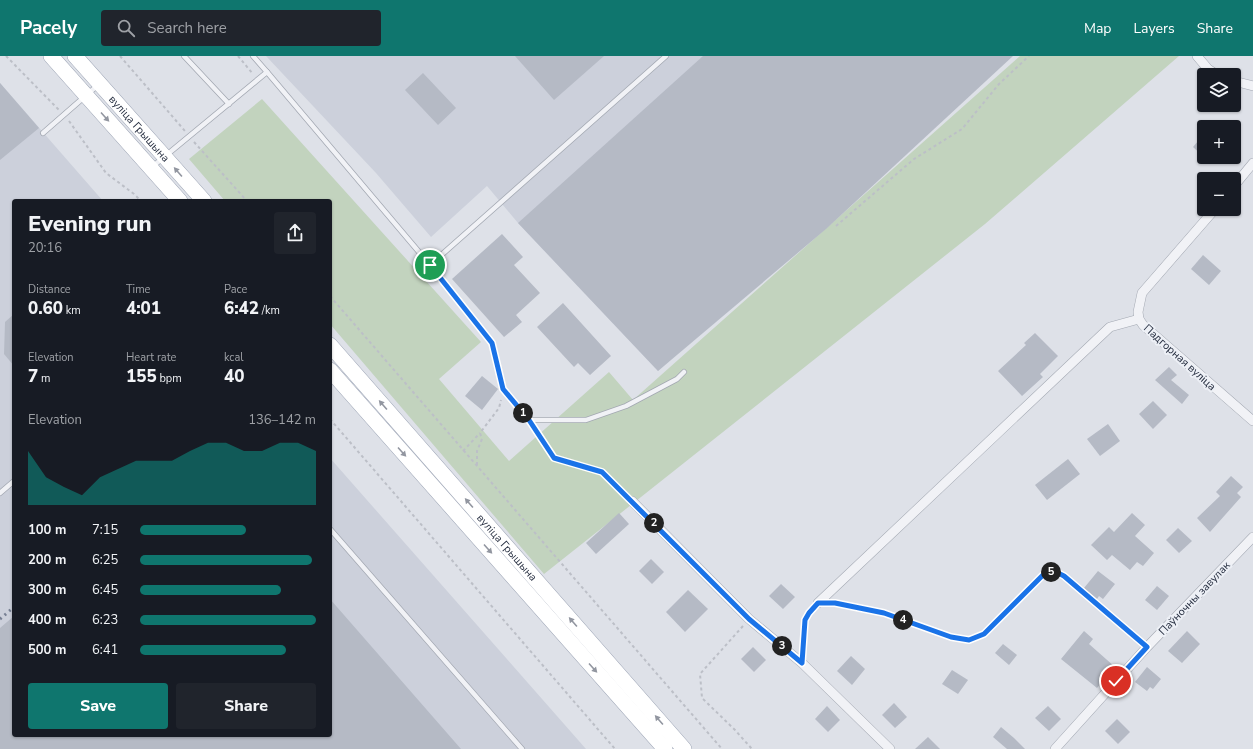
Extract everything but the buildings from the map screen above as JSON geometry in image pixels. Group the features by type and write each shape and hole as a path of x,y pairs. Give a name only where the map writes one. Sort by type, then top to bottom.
{"main road":[{"name":"вуліца Грышына","path":"51,56 178,199"},
{"name":"вуліца Грышына","path":"75,56 202,199"},
{"name":"вуліца Грышына","path":"332,347 684,749"},
{"name":"вуліца Грышына","path":"332,372 665,749"}],"street":[{"path":"1197,56 1207,68"},
{"path":"1241,83 1253,86"},
{"path":"1241,178 1253,163"},
{"name":"Падгорная вуліца","path":"1209,216 1145,289 1139,303 1139,319 1143,325 1253,422"},
{"path":"818,603 1110,327 1139,319"},
{"path":"632,501 749,619 802,663 890,749"},
{"name":"Паўночны завулак","path":"1055,749 1147,647 1253,537"}],"lane":[{"path":"184,56 229,104"},
{"path":"253,56 430,265 492,343 503,389 529,420 586,420 626,406 677,379 684,372"},
{"path":"430,265 666,56"},
{"path":"151,168 267,72"},
{"path":"43,133 99,84"},
{"path":"0,493 12,483"},
{"path":"332,531 522,749"},
{"path":"802,663 805,620 818,603 835,603 884,613 951,637 969,640 984,634 1045,573 1054,571 1064,576 1147,647"}],"path":[{"path":"6,56 64,114 106,173 139,199"},
{"path":"120,56 244,199"},
{"path":"238,56 258,79"},
{"path":"836,226 914,159 962,129 999,84 1029,56"},
{"path":"332,298 722,749"},
{"path":"463,450 480,433 499,408 503,389"},
{"path":"529,420 554,458 602,472 632,501"},
{"path":"332,421 615,749"},
{"path":"477,465 477,451 482,439 480,433"},
{"path":"749,619 700,674 702,698 752,749"}],"shaded area":[{"path":"266,56 1009,56 658,371 518,223 487,186 431,237 376,173"},
{"path":"0,83 101,199 12,199 12,737 332,737 332,460 586,749 0,749"}],"green space":[{"path":"1020,56 1179,56 985,224 544,574 332,326 332,199 223,199 189,159 262,99 481,342 439,379 509,461 609,372 633,400"}],"railway":[{"path":"0,619 12,609"}],"route":[{"path":"430,265 492,343 503,389 529,420 554,458 602,472 749,619 802,663 805,620 818,603 835,603 884,613 951,637 969,640 984,634 1045,573 1054,571 1064,576 1147,647 1116,681"}]}
